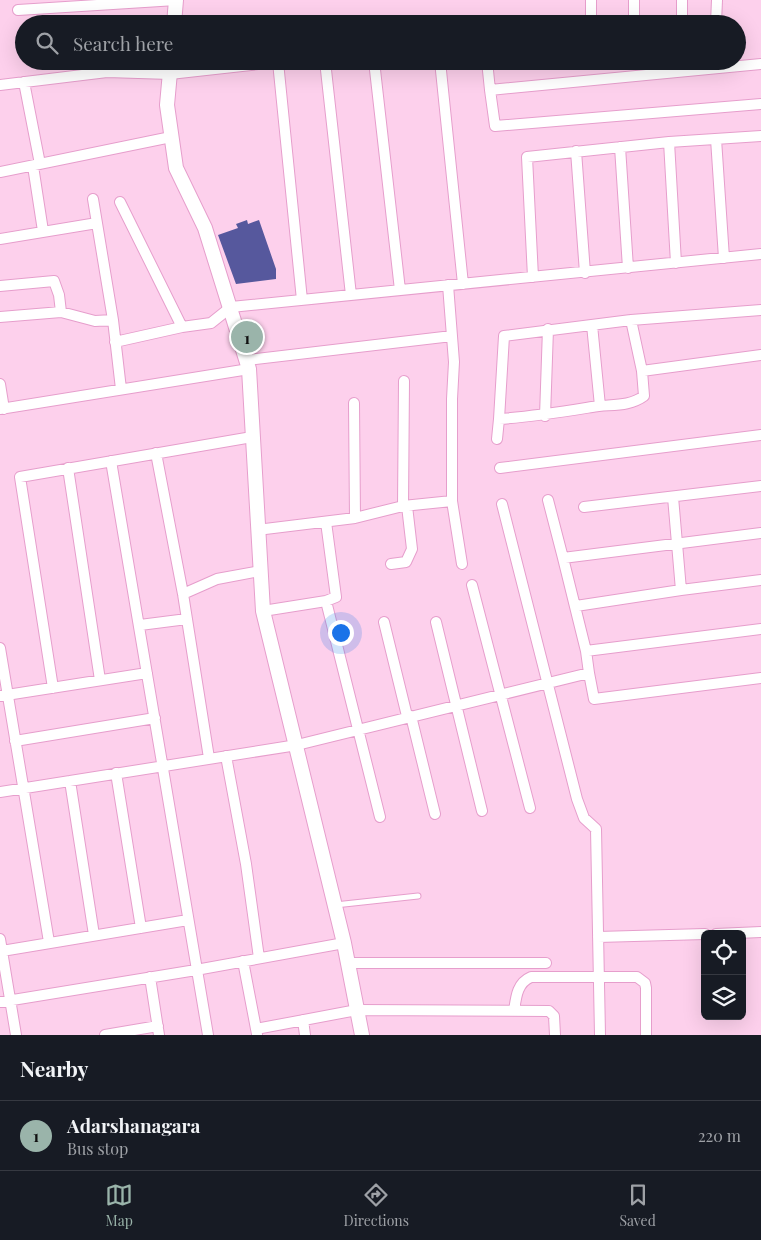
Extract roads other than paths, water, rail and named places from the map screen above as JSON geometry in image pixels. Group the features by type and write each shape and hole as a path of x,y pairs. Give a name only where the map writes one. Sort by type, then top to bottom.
{"street":[{"path":"18,10 176,0 175,15"},
{"path":"591,0 591,15"},
{"path":"634,0 634,15"},
{"path":"682,0 682,15"},
{"path":"716,15 717,0"},
{"path":"746,65 761,64"},
{"path":"0,85 138,70"},
{"path":"170,70 167,105 176,168 205,228 248,364 256,530 263,611 297,744 344,943 362,1035"},
{"path":"283,70 302,300"},
{"path":"326,70 350,295"},
{"path":"375,70 400,290"},
{"path":"441,70 463,284"},
{"path":"488,70 495,126 761,104"},
{"path":"490,90 698,70"},
{"path":"24,82 43,231"},
{"path":"532,277 527,157 669,142 761,136"},
{"path":"0,172 171,137"},
{"path":"716,139 724,258"},
{"path":"669,142 676,263"},
{"path":"620,147 628,268"},
{"path":"576,151 585,272"},
{"path":"93,199 113,320 121,389"},
{"path":"120,202 182,327"},
{"path":"0,239 98,224"},
{"path":"115,342 182,327 211,323 231,307 761,254"},
{"path":"0,286 54,282 59,296 61,312"},
{"path":"448,285 454,362 452,501 462,564"},
{"path":"497,438 504,336 631,320 761,310"},
{"path":"0,317 61,312 95,321 113,320"},
{"path":"499,419 545,416 600,406 630,404 644,396 642,371 631,320"},
{"path":"592,325 600,406"},
{"path":"545,416 548,329"},
{"path":"0,384 2,409 121,389 248,364 452,336"},
{"path":"642,371 761,355"},
{"path":"390,564 406,562 411,556 412,549 405,506 404,381"},
{"path":"354,403 355,518"},
{"path":"500,468 761,434"},
{"path":"53,688 39,584 20,476 252,437"},
{"path":"156,453 183,594 209,758"},
{"path":"111,461 208,1035"},
{"path":"68,468 100,680"},
{"path":"584,507 761,486"},
{"path":"673,497 681,590"},
{"path":"548,500 576,606 594,699 761,678"},
{"path":"256,530 355,518 405,506 452,501"},
{"path":"502,504 581,812 586,821 596,829 600,1035"},
{"path":"263,611 326,602 336,597 326,522"},
{"path":"563,558 761,533"},
{"path":"183,594 217,579 260,571"},
{"path":"576,606 761,580"},
{"path":"472,585 530,808"},
{"path":"326,602 380,817"},
{"path":"140,625 187,619"},
{"path":"384,622 435,814"},
{"path":"436,622 482,811"},
{"path":"586,651 761,629"},
{"path":"0,649 4,695 15,741 49,942"},
{"path":"4,695 147,673"},
{"path":"0,792 297,744 548,681 589,673"},
{"path":"15,741 155,718"},
{"path":"226,756 246,864 259,958"},
{"path":"116,773 141,928"},
{"path":"70,781 94,935"},
{"path":"2,951 188,920"},
{"path":"746,933 761,932"},
{"path":"598,937 701,934"},
{"path":"0,938 5,1001 16,1035"},
{"path":"5,1001 196,970 344,943"},
{"path":"243,961 257,1032 303,1020 357,1010 514,1011 552,1013 555,1021 554,1035"},
{"path":"348,963 546,963"},
{"path":"105,1035 159,1031 150,977"},
{"path":"514,1011 518,989 527,979 637,977 645,983 646,1035"},
{"path":"303,1020 306,1035"}],"lane":[{"path":"335,905 418,896"}],"place":[{"name":"Adarshanagara","path":"247,337"}]}
